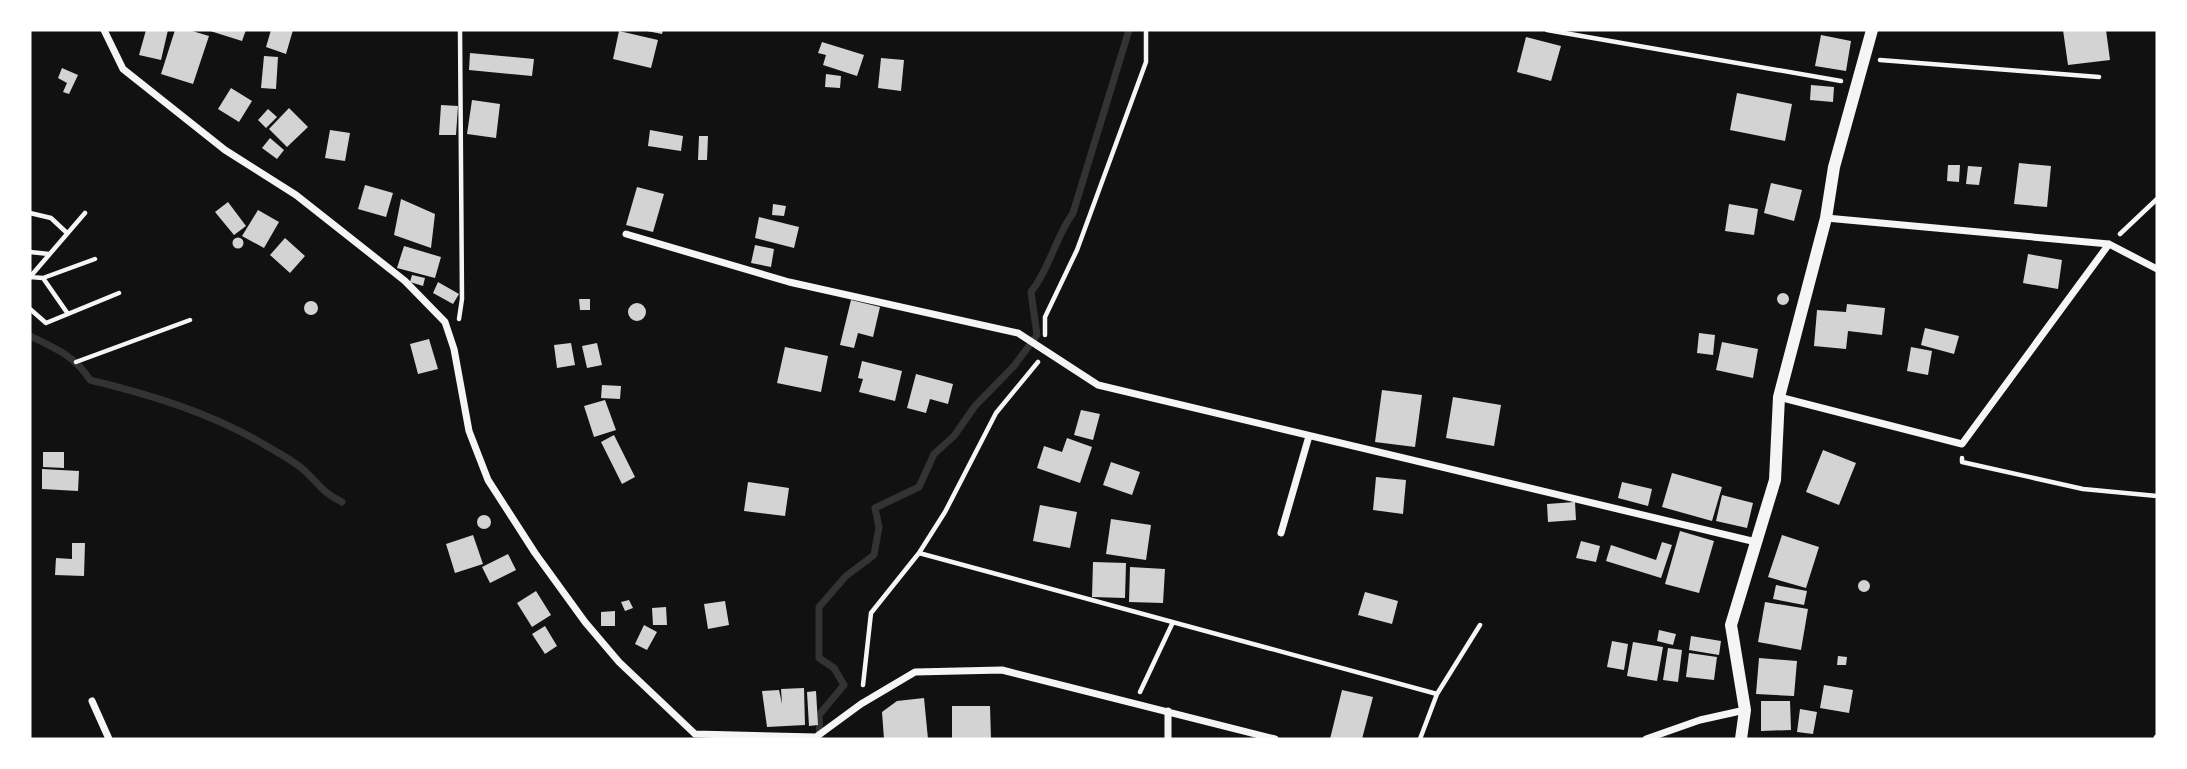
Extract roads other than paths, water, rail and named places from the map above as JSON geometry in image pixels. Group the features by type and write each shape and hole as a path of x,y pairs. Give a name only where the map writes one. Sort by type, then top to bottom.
{"street":[{"path":"104,30 123,69 225,150 296,195 405,281 444,322 454,349 469,431 488,480 535,553 619,662 695,734 814,738 861,704 915,672 1002,670 1275,739"},
{"path":"1741,739 1745,710 1731,625 1775,481 1779,397 1826,218 1834,167 1872,30"},
{"path":"1826,218 2109,244 2157,269"},
{"path":"626,234 789,282 1018,333 1098,386 1756,542"},
{"path":"1779,397 1962,443 2109,244"},
{"path":"1281,533 1309,436"},
{"path":"92,701 109,739"},
{"path":"1646,739 1700,720 1745,710"},
{"path":"1168,711 1168,739"}],"waterway":[{"path":"820,739 819,715 844,685 834,668 819,658 819,607 846,576 874,555 879,527 875,508 919,487 934,454 954,436 975,406 1014,366 1037,335 1031,292 1073,213 1129,30"},
{"path":"30,336 71,359 90,380 181,406 245,434 297,464 326,492 342,502"}]}
